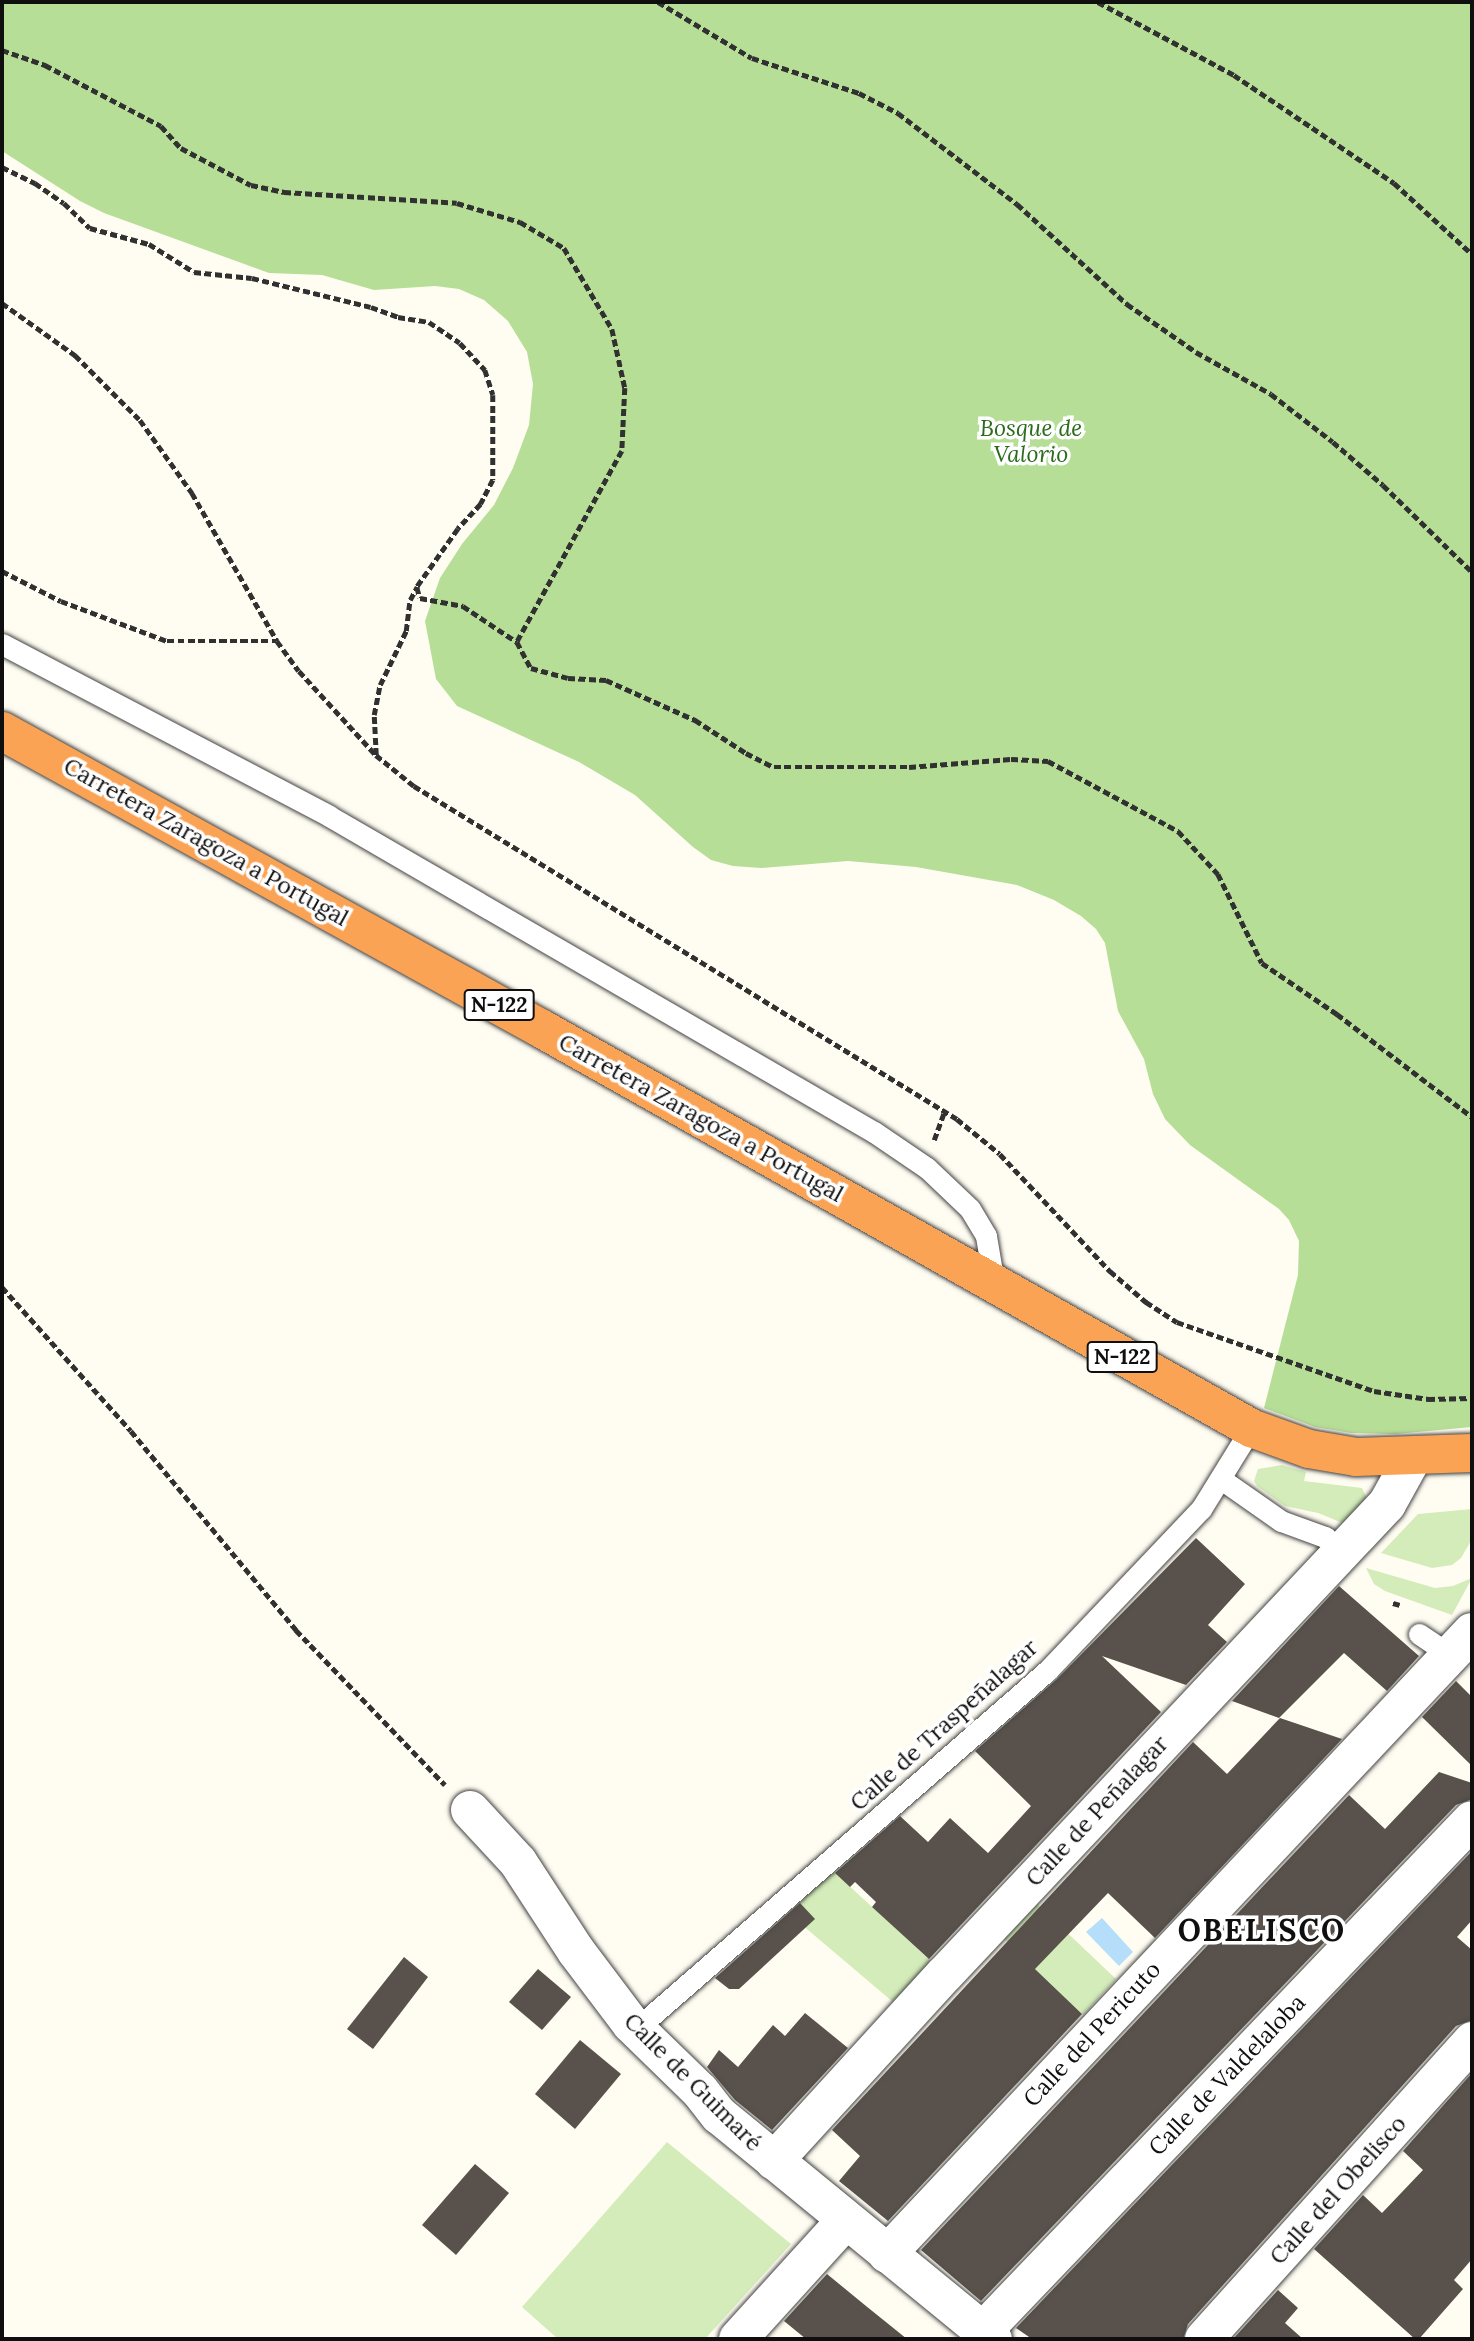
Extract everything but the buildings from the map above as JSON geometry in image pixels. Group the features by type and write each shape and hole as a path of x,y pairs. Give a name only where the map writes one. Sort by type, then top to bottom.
{"highway":[{"name":"Carretera Zaragoza a Portugal","path":"2,731 311,900 1251,1428"},
{"name":"N-122","path":"1251,1428 1289,1443 1332,1454 1413,1457 1472,1453"}],"street":[{"name":"Calle de Peñalagar","path":"774,2161 890,2032 1387,1504 1413,1457"},
{"name":"Calle del Pericuto","path":"887,2254 1465,1654"},
{"name":"Calle de Guimaré","path":"470,1810 518,1862 576,1951 636,2029 701,2091 719,2115 988,2335"},
{"name":"Calle de Valdelaloba","path":"988,2335 1472,1820"},
{"name":"Calle del Obelisco","path":"1205,2339 1472,2041"},
{"path":"738,2339 846,2220"}],"lane":[{"path":"2,644 329,816 874,1132 927,1168 970,1209 986,1236 994,1284"},
{"name":"Calle de Traspeñalagar","path":"636,2029 1046,1671 1201,1508 1251,1428"},
{"path":"1221,1479 1281,1521 1325,1537 1342,1552"},
{"path":"1419,1634 1465,1654"}],"path":[{"path":"658,2 752,58 848,89 898,113 1017,204 1127,304 1196,352 1271,394 1333,442 1383,485 1472,572"},
{"path":"1098,2 1234,75 1394,183 1472,254"},
{"path":"2,50 45,65 150,120 161,127 181,148 251,185 284,192 457,203 520,222 564,248 612,329 625,388 622,451 517,642"},
{"path":"2,167 35,183 64,203 90,228 149,244 194,272 252,278 371,307 398,317 429,322 460,343 485,370 493,395 493,480 481,504 458,529 410,600 405,631 380,685 374,715 376,755"},
{"path":"2,303 75,355 148,430 192,493 277,641 299,671 376,755 433,798 957,1119 1000,1154 1110,1271 1146,1302 1177,1322 1374,1391 1428,1399 1472,1398"},
{"path":"2,571 61,601 167,641 277,641"},
{"path":"417,587 420,598 463,606 517,642 531,668 568,678 606,680 695,720 746,753 774,766 909,767 1011,759 1048,761 1084,778 1178,831 1218,874 1262,963 1347,1021 1472,1117"},
{"path":"2,1287 131,1431 296,1630 470,1810"},
{"path":"1393,1603 1400,1605"}],"green space":[{"name":"Bosque de Valorio","path":"2,2 1472,2 1472,1427 1395,1434 1351,1433 1315,1427 1264,1408 1298,1275 1299,1241 1289,1220 1279,1209 1190,1145 1165,1119 1153,1094 1144,1059 1118,1011 1105,943 1096,929 1081,916 1054,900 1017,885 916,867 848,861 761,868 733,866 711,860 635,795 579,762 457,706 436,679 425,621 440,578 462,544 494,505 513,468 529,425 533,384 527,352 508,321 484,300 459,289 435,286 374,290 322,275 269,273 104,213 80,201 2,151"},
{"path":"1282,1465 1306,1472 1304,1481 1362,1488 1367,1499 1345,1524 1318,1513 1285,1506 1254,1481 1258,1469"},
{"path":"1472,1509 1472,1539 1461,1558 1452,1565 1432,1568 1381,1553 1418,1514"},
{"path":"1366,1568 1435,1588 1453,1586 1472,1578 1452,1615 1385,1591 1374,1584"},
{"path":"833,1871 931,1961 893,2002 788,1913"},
{"path":"1037,1904 1116,1979 1083,2015 1004,1939"},
{"path":"667,2142 791,2244 705,2339 558,2339 522,2307"}],"water":[{"path":"1102,1918 1133,1952 1119,1966 1086,1932"}],"district":[{"name":"OBELISCO","path":"1262,1930"}]}
